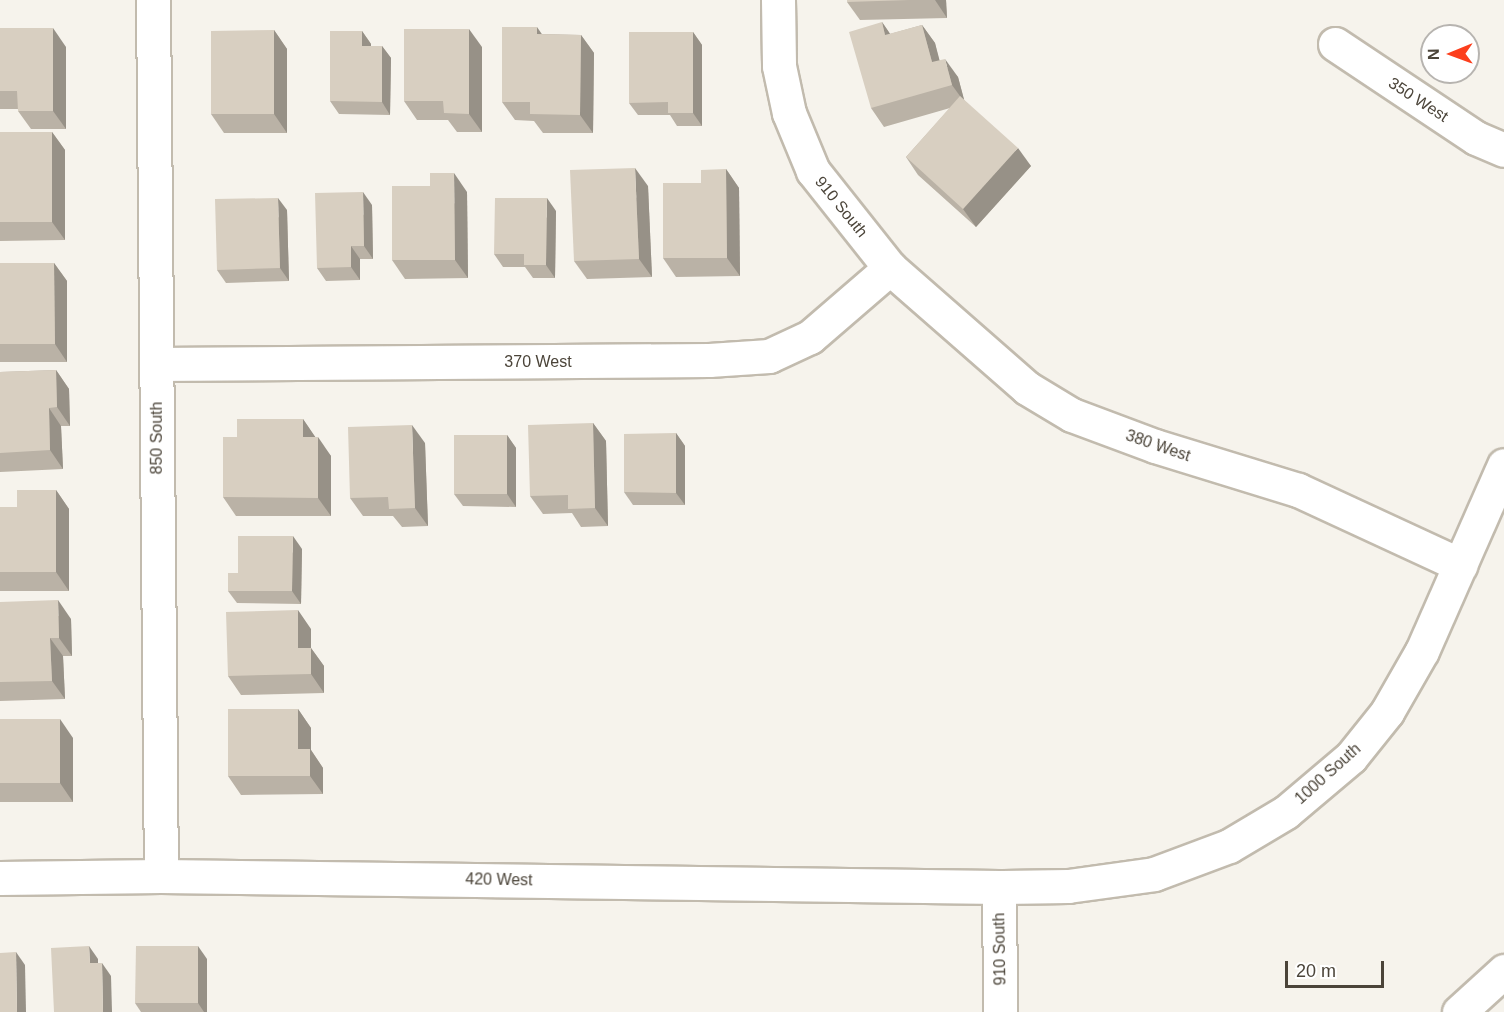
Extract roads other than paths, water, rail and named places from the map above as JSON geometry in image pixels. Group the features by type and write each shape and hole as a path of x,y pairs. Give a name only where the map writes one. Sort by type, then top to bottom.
{"street":[{"name":"850 South","path":"153,0 161,876"},
{"name":"910 South","path":"778,0 779,66 797,133 813,171 890,268"},
{"name":"350 West","path":"1335,44 1467,132 1504,150"},
{"name":"370 West","path":"157,364 709,360 769,356 810,337 890,268"},
{"name":"380 West","path":"890,268 1027,388 1072,415 1155,446 1298,490 1460,565"},
{"name":"1000 South","path":"999,887 1068,886 1154,874 1230,846 1286,812 1351,757 1387,712 1422,651 1504,465"},
{"name":"420 West","path":"0,878 161,876 999,887"},
{"name":"910 South","path":"999,887 1000,1012"},
{"path":"1459,1012 1504,971"}]}
